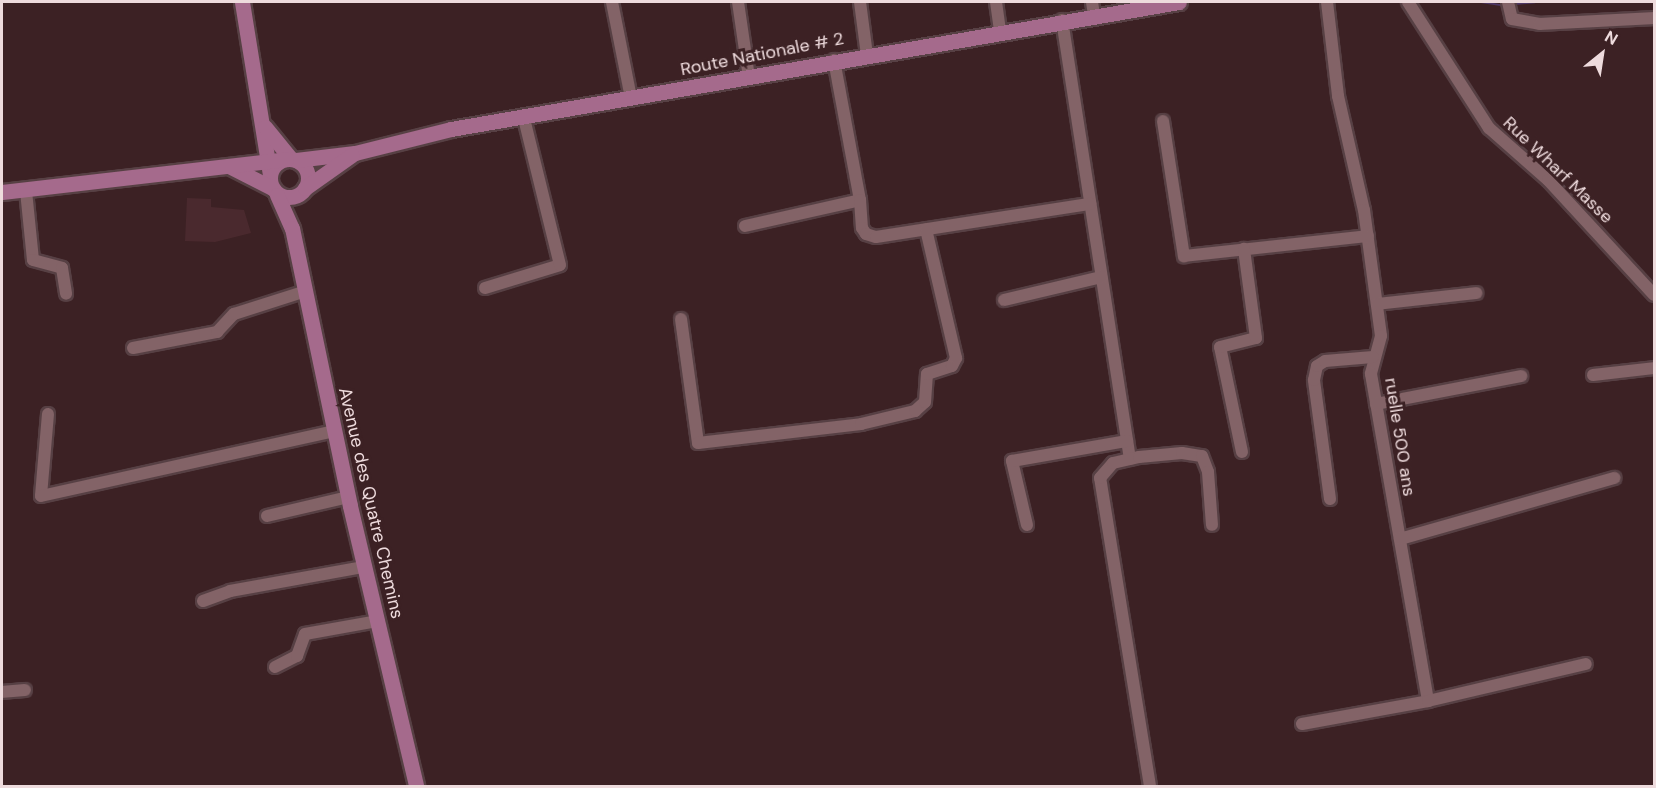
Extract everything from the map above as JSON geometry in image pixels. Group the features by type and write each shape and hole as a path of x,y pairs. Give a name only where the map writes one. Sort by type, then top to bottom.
{"main road":[{"name":"Avenue des Quatre Chemins","path":"242,2 260,119 272,179 292,228 348,497 416,786"},
{"name":"Route Nationale # 2","path":"291,159 355,153 451,129 524,118 1062,20 1093,8 1172,2"},
{"path":"2,192 226,165 272,179 292,197 304,189 308,174 273,141 260,119"},
{"name":"Route Nationale # 2","path":"304,189 355,153"},
{"path":"272,179 276,164 291,159"},
{"path":"226,165 272,179"},
{"name":"Avenue des Quatre Chemins","path":"292,228 304,189"}],"street":[{"path":"612,2 631,98"},
{"path":"738,2 750,77"},
{"path":"860,2 867,55"},
{"path":"996,2 1000,30"},
{"name":"ruelle 500 ans","path":"1327,2 1338,96 1368,236 1381,336 1373,357 1371,374 1428,701"},
{"name":"Rue Wharf Masse","path":"1408,2 1489,128 1548,180 1654,295"},
{"path":"1508,2 1512,19 1540,24 1654,18"},
{"path":"1062,20 1130,459"},
{"path":"834,60 860,200 862,228 870,237 1090,204"},
{"path":"485,288 560,265 524,118"},
{"path":"1163,121 1184,256 1368,236"},
{"path":"26,190 33,260 62,268 66,294"},
{"path":"746,226 860,200"},
{"path":"681,319 698,443 861,424 915,411 925,402 927,374 948,368 956,358 926,229"},
{"path":"1242,452 1220,347 1256,338 1244,249"},
{"path":"1004,300 1101,277"},
{"path":"133,348 217,332 234,314 306,291"},
{"path":"1377,304 1476,293"},
{"path":"1330,499 1314,380 1317,366 1325,361 1373,357"},
{"path":"1593,375 1654,368"},
{"path":"1377,404 1521,376"},
{"path":"48,414 41,496 334,431"},
{"path":"1027,525 1012,461 1127,441"},
{"path":"1150,786 1100,478 1113,463 1130,459 1182,453 1202,456 1208,472 1212,525"},
{"path":"1400,539 1614,478"},
{"path":"267,516 348,497"},
{"path":"203,601 230,591 364,567"},
{"path":"275,667 297,656 305,634 377,621"},
{"path":"1302,724 1428,701 1586,664"},
{"path":"2,692 24,690"}],"shaded area":[{"path":"187,198 211,199 211,207 244,210 251,233 215,242 185,241"}],"waterway":[{"path":"1481,2 1501,5"},
{"path":"1514,4 1535,2"}]}
